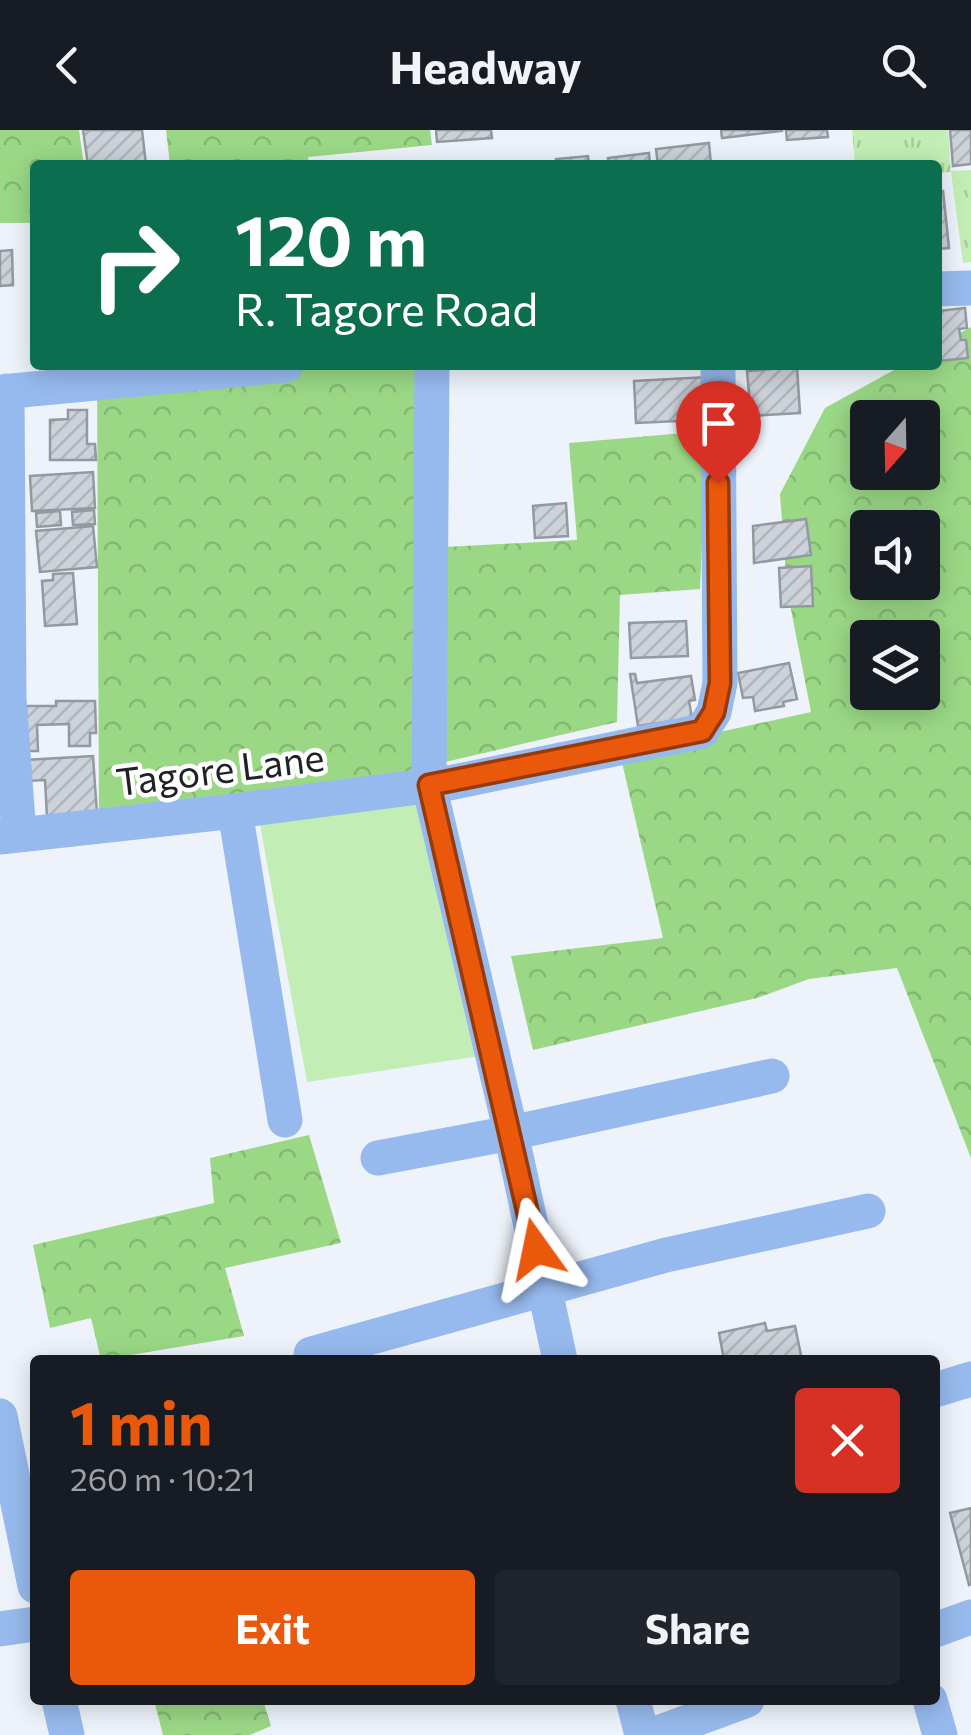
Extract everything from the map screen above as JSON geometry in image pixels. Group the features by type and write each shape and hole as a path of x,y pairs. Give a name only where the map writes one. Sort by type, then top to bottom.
{"street":[{"path":"942,290 971,288"},
{"path":"10,836 4,391 232,370"},
{"path":"432,370 439,784 559,1355"},
{"name":"Tagore Lane","path":"10,836 439,784 702,731 714,712 720,683 718,370"},
{"path":"236,811 285,1120"},
{"path":"378,1158 772,1076"},
{"path":"311,1354 666,1255 868,1211"},
{"path":"940,1388 971,1378"},
{"path":"2,1432 10,1510 30,1571"},
{"path":"940,1628 971,1616"},
{"path":"0,1630 30,1625"},
{"path":"60,1705 67,1735"},
{"path":"635,1705 642,1735"},
{"path":"653,1735 734,1705"},
{"path":"931,1705 940,1735"}],"green space":[{"path":"0,130 79,130 83,160 30,160 30,223 0,223"},
{"path":"166,130 430,130 432,145 308,157 308,160 169,160"},
{"path":"852,130 948,130 951,171 971,170 971,262 963,263 951,172 942,173 942,160 855,160"},
{"path":"971,327 971,1158 897,968 809,979 757,998 533,1050 511,956 663,938 620,754 811,712 787,589 780,494 825,408 894,370 942,370 942,343"},
{"path":"223,370 417,370 414,787 99,826 97,378"},
{"path":"707,431 700,589 620,595 617,722 445,762 445,547 577,540 569,443"},
{"path":"425,802 480,1056 307,1082 260,825"},
{"path":"309,1135 341,1243 225,1268 244,1336 131,1355 100,1355 91,1318 50,1328 33,1245 214,1203 210,1158"},
{"path":"155,1705 265,1705 271,1726 250,1735 163,1735"}],"building":[{"path":"83,130 142,130 145,160 87,160"},
{"path":"436,130 491,130 492,138 437,142"},
{"path":"721,130 782,130 782,131 722,138"},
{"path":"786,130 827,130 828,137 787,140"},
{"path":"950,130 971,130 971,164 953,166"},
{"path":"709,143 711,160 657,160 656,149"},
{"path":"649,153 650,160 608,160"},
{"path":"588,156 588,160 556,160"},
{"path":"942,191 949,248 942,249"},
{"path":"12,250 13,285 0,286 0,251"},
{"path":"965,308 967,328 959,329 961,340 966,340 968,358 942,361 942,311"},
{"path":"797,370 800,413 751,416 747,371"},
{"path":"708,377 709,403 699,403 700,420 636,423 634,381"},
{"path":"68,410 87,410 87,444 95,444 96,460 50,460 50,420 68,419"},
{"path":"93,472 95,508 32,511 30,476"},
{"path":"566,503 568,536 535,538 533,506"},
{"path":"94,510 95,524 73,525 72,512"},
{"path":"60,511 61,525 37,527 36,513"},
{"path":"806,519 811,555 754,563 753,526"},
{"path":"93,526 97,567 40,572 36,531"},
{"path":"811,566 813,606 781,607 779,568"},
{"path":"73,573 77,624 45,626 42,581 53,580 53,574"},
{"path":"686,621 688,656 631,658 629,623"},
{"path":"789,663 797,699 783,702 784,706 755,711 753,697 743,698 738,673"},
{"path":"630,674 635,674 637,683 691,676 695,700 689,701 692,718 638,726"},
{"path":"56,701 95,701 96,733 90,733 90,746 69,746 69,724 37,725 38,751 27,751 26,706 56,706"},
{"path":"93,756 97,814 47,817 45,780 26,781 25,760"},
{"path":"765,1323 767,1331 795,1326 801,1355 723,1355 719,1333"},
{"path":"971,1508 971,1584 969,1585 950,1513"}],"route":[{"path":"536,1249 429,785 702,731 714,712 720,683 718,483"}]}
